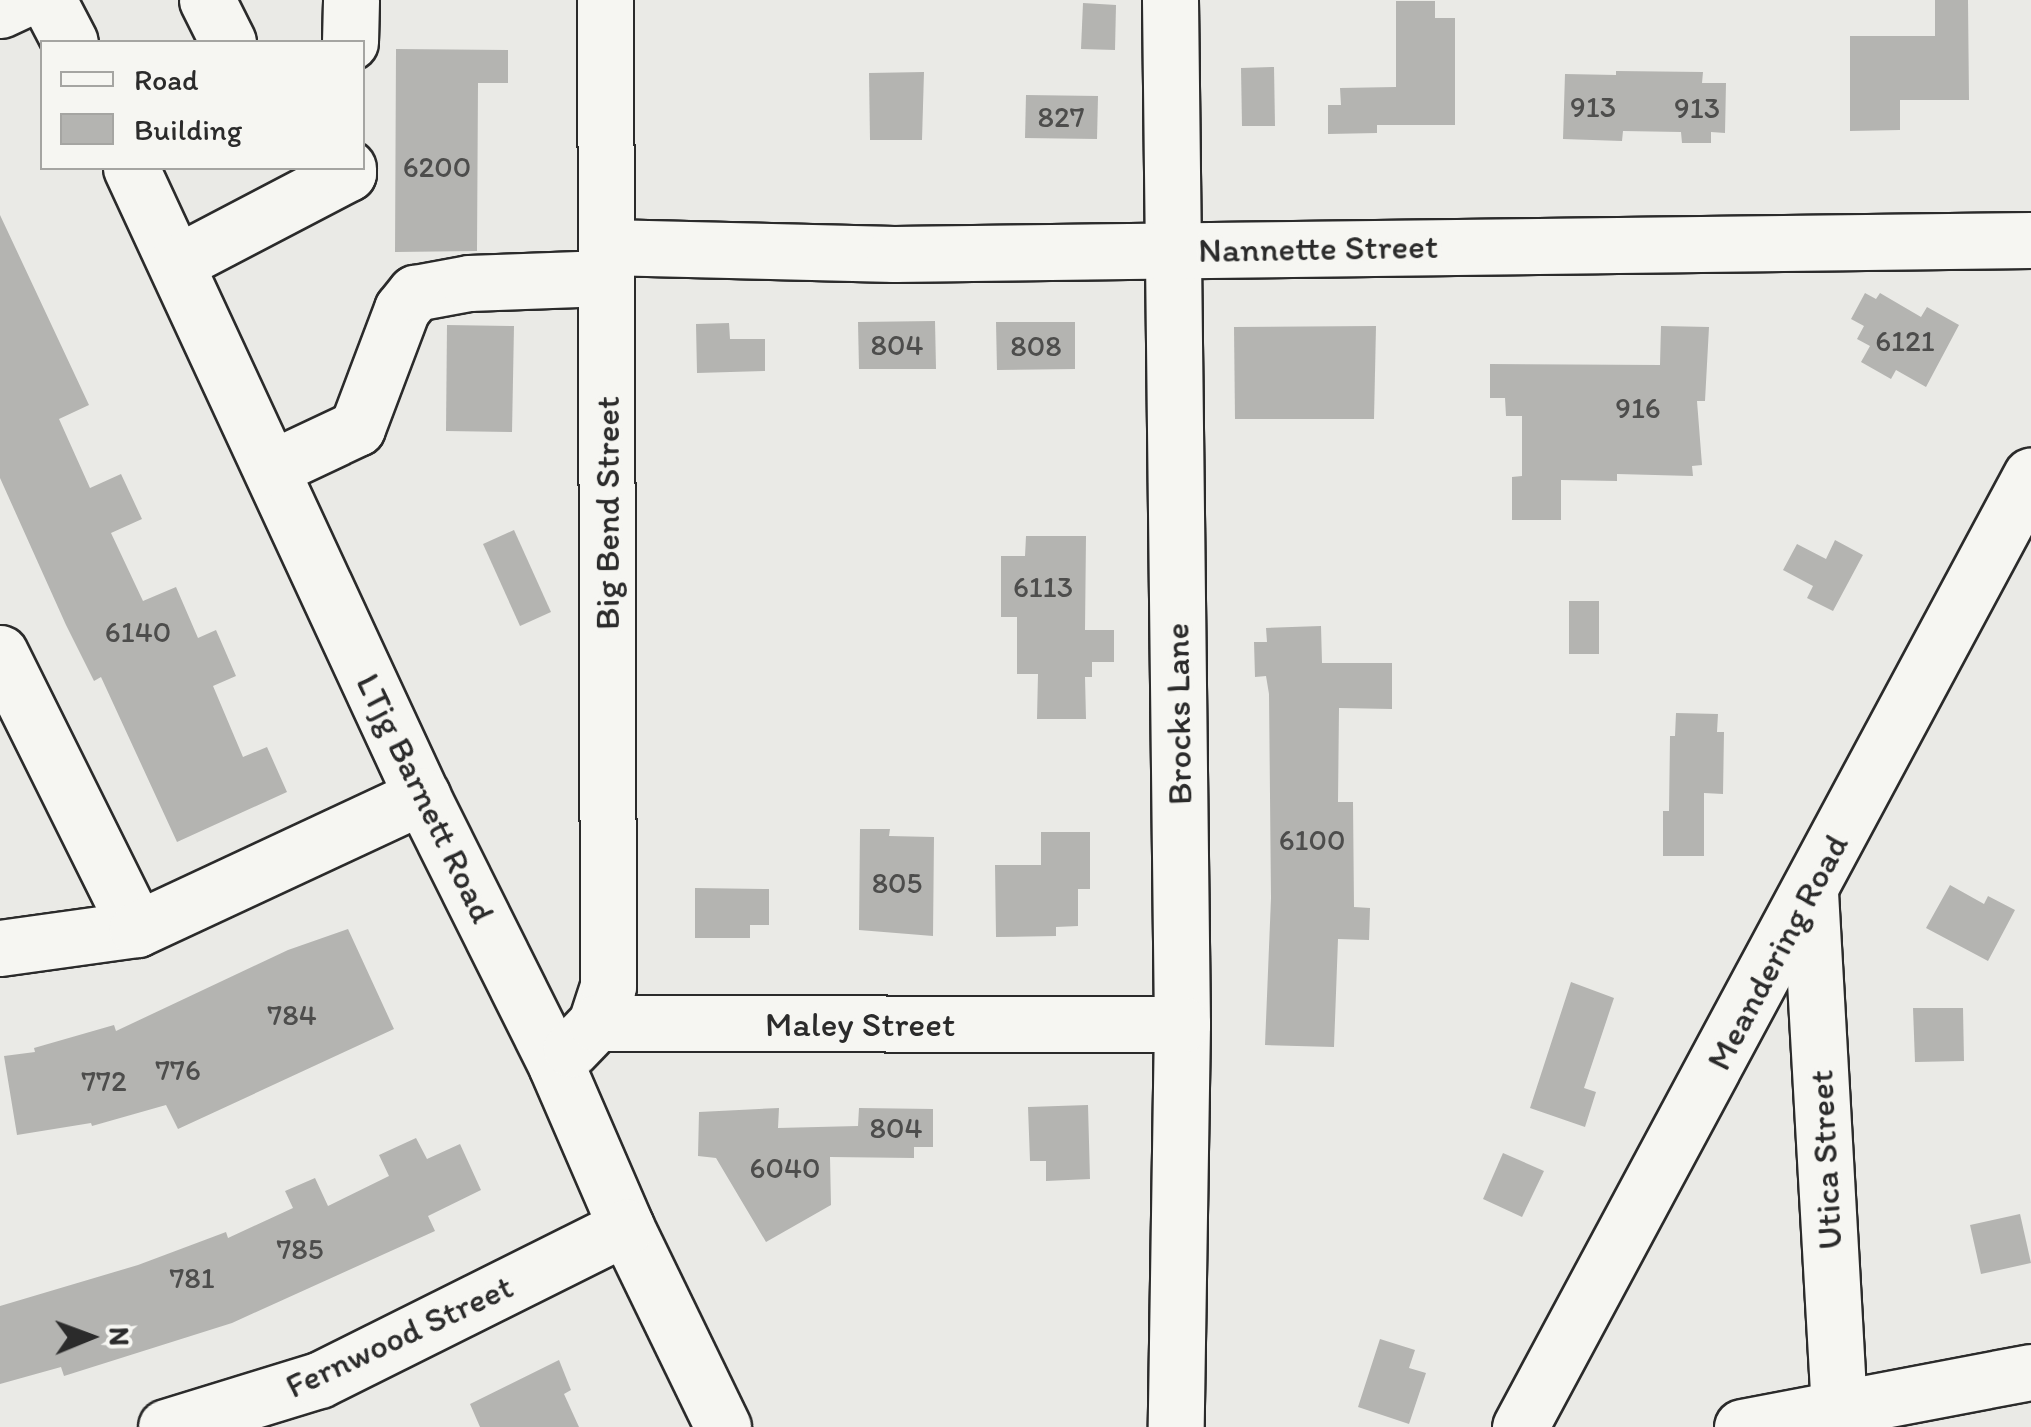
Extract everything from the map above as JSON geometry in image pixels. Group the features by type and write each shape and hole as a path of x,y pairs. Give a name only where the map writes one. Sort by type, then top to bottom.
{"street":[{"path":"0,10 21,0"},
{"path":"48,0 69,40"},
{"path":"350,0 350,40"},
{"name":"Big Bend Street","path":"596,1024 608,986 605,0"},
{"name":"Brocks Lane","path":"1170,0 1182,1024 1176,1427"},
{"name":"LTjg Barnett Road","path":"132,170 422,796 556,1065 626,1227 722,1427"},
{"path":"176,264 289,184 348,170"},
{"name":"Nannette Street","path":"272,468 357,428 402,309 415,293 606,263 1517,243 2031,240"},
{"name":"Meandering Road","path":"1520,1427 2031,475"},
{"path":"0,653 137,929"},
{"path":"0,948 137,929 422,796"},
{"name":"Utica Street","path":"1810,892 1840,1418"},
{"path":"556,1065 596,1024"},
{"name":"Maley Street","path":"596,1024 1182,1024"},
{"name":"Fernwood Street","path":"166,1427 319,1380 626,1227"},
{"path":"1742,1427 1840,1418 2031,1372"}],"building":[{"path":"1935,0 1968,0 1969,100 1900,100 1900,130 1850,131 1850,36 1935,36"},
{"path":"1396,1 1435,1 1435,18 1455,18 1455,125 1377,125 1377,133 1328,134 1328,105 1341,105 1340,88 1396,87"},
{"path":"1083,3 1116,5 1115,50 1081,49"},
{"path":"396,49 508,50 508,83 478,83 477,251 395,252"},
{"path":"1274,67 1275,126 1242,126 1241,68"},
{"path":"1616,71 1703,72 1702,83 1726,83 1725,133 1711,132 1711,143 1682,143 1681,132 1623,131 1622,141 1563,139 1565,74 1616,75"},
{"path":"924,72 922,140 870,140 869,73"},
{"path":"1026,95 1098,96 1097,139 1025,138"},
{"path":"0,215 89,405 59,419 90,488 121,474 142,519 111,533 143,601 176,587 198,638 216,630 236,676 213,686 243,757 267,747 287,792 177,842 101,677 94,681 66,625 0,478"},
{"path":"1865,293 1876,299 1880,293 1921,317 1927,307 1959,325 1926,387 1896,370 1891,379 1861,362 1870,346 1857,339 1864,326 1851,319"},
{"path":"935,321 936,369 859,369 858,322"},
{"path":"996,322 1075,322 1075,369 997,370"},
{"path":"729,323 730,339 765,339 765,371 697,373 696,324"},
{"path":"447,325 514,326 512,432 446,431"},
{"path":"1376,326 1374,419 1235,419 1234,327"},
{"path":"1661,326 1709,327 1705,401 1697,401 1702,465 1692,466 1693,476 1617,474 1617,481 1561,480 1561,520 1512,520 1512,477 1522,476 1522,416 1506,416 1505,398 1490,398 1490,364 1660,365"},
{"path":"514,530 551,612 520,626 483,544"},
{"path":"1026,536 1086,536 1085,630 1114,630 1114,662 1092,662 1092,677 1085,677 1086,719 1037,719 1038,674 1017,674 1017,617 1001,617 1001,556 1025,556"},
{"path":"1835,540 1863,555 1833,611 1807,598 1813,586 1783,570 1797,544 1826,559"},
{"path":"1569,601 1599,601 1599,654 1569,654"},
{"path":"1321,626 1322,663 1392,663 1392,709 1339,708 1338,802 1353,802 1354,907 1370,908 1369,940 1338,939 1334,1047 1265,1045 1271,898 1269,694 1266,676 1255,677 1254,642 1267,642 1266,628"},
{"path":"1676,713 1718,714 1717,732 1724,732 1723,794 1704,793 1704,856 1663,856 1663,811 1669,811 1670,736 1675,736"},
{"path":"860,829 890,829 889,836 934,837 933,936 859,930"},
{"path":"1041,832 1090,832 1090,889 1078,889 1078,926 1056,927 1056,936 996,937 995,865 1041,865"},
{"path":"1950,885 1984,904 1988,896 2015,910 1988,961 1926,928"},
{"path":"695,888 769,889 769,925 750,925 750,938 695,938"},
{"path":"348,929 394,1029 178,1129 166,1105 92,1126 91,1123 17,1135 4,1056 35,1052 34,1048 114,1025 116,1031 288,950"},
{"path":"1571,982 1614,998 1584,1088 1596,1092 1585,1127 1530,1108"},
{"path":"1913,1008 1963,1008 1964,1061 1915,1062"},
{"path":"1088,1105 1090,1179 1046,1181 1046,1161 1030,1161 1028,1107"},
{"path":"779,1108 778,1128 858,1126 859,1108 933,1109 933,1147 914,1147 914,1158 830,1157 831,1205 766,1242 716,1158 698,1156 699,1112"},
{"path":"416,1138 427,1159 460,1144 481,1190 428,1216 435,1231 232,1323 64,1376 61,1367 0,1384 0,1306 138,1265 226,1232 228,1238 293,1208 285,1191 315,1178 328,1206 389,1176 379,1155"},
{"path":"1503,1153 1544,1171 1522,1217 1483,1199"},
{"path":"2020,1214 2031,1263 1981,1274 1970,1225"},
{"path":"1380,1339 1415,1350 1409,1368 1426,1373 1409,1424 1358,1407"},
{"path":"559,1360 571,1390 564,1394 579,1427 480,1427 470,1404"}]}
